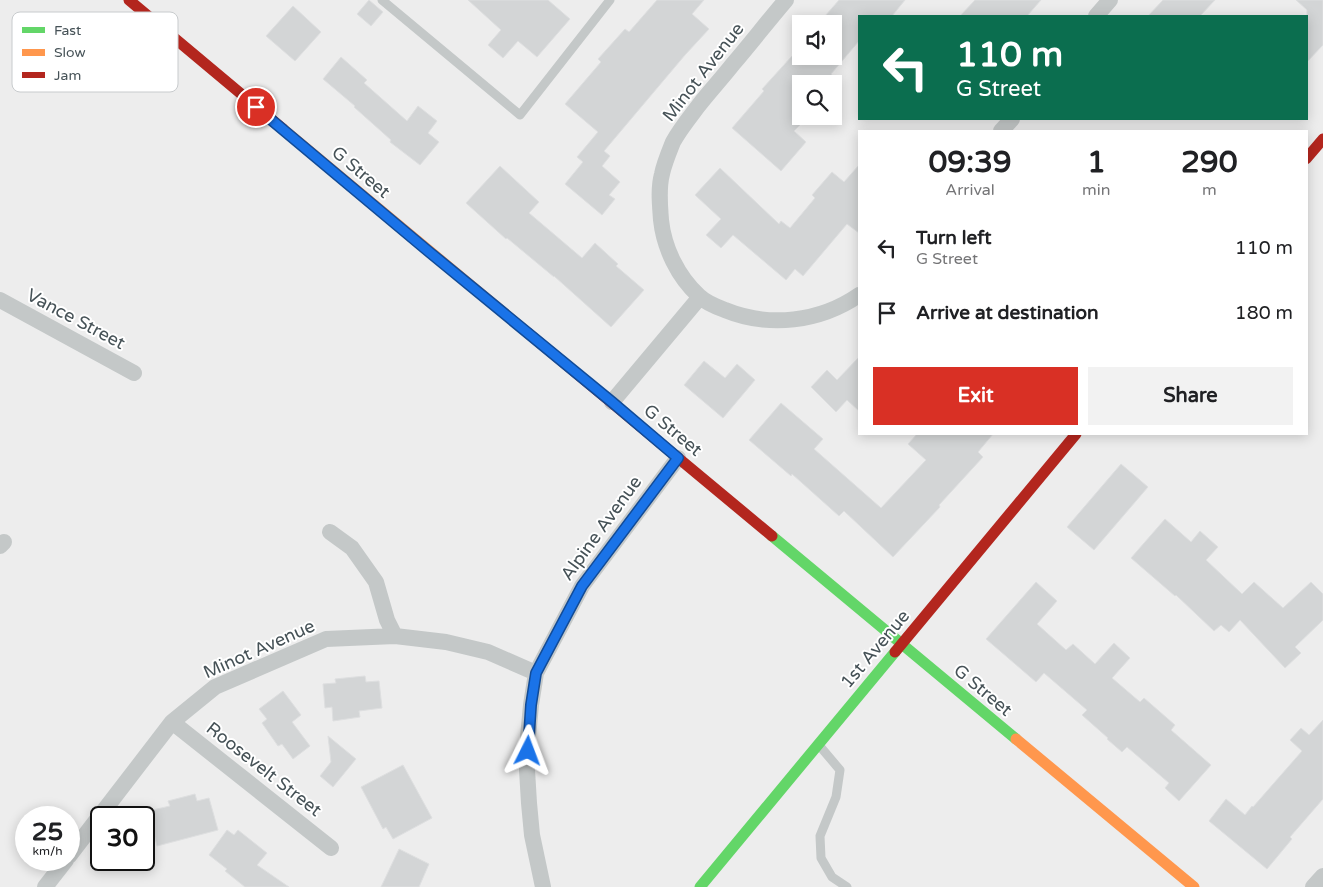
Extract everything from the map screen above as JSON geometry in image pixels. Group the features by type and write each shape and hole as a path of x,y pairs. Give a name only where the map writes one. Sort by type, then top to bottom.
{"street":[{"name":"G Street","path":"129,0 143,12"},
{"name":"Minot Avenue","path":"700,297 680,275 662,230 659,200 662,175 673,142 688,120 786,0"},
{"path":"1097,15 1110,0"},
{"name":"G Street","path":"178,41 1194,887"},
{"path":"1002,130 1011,120"},
{"path":"1308,157 1323,139"},
{"path":"612,402 700,297 716,307 734,314 772,321 811,317 831,311 858,296"},
{"name":"Vance Street","path":"0,300 134,373"},
{"name":"1st Avenue","path":"700,887 1075,435"},
{"name":"Alpine Avenue","path":"544,887 532,835 527,770 529,728 536,673 582,586 678,458"},
{"path":"330,532 352,548 376,582 387,620 395,636"},
{"name":"Minot Avenue","path":"80,842 172,722 215,687 326,639 395,636 446,642 488,652 536,673"},
{"name":"Roosevelt Street","path":"172,722 331,848"},
{"path":"45,887 57,871"},
{"path":"1314,887 1323,876"}],"lane":[{"path":"382,0 520,114 610,0"},
{"path":"818,744 840,770 836,797 820,836 821,858 832,877 847,887"}],"building":[{"path":"369,0 383,12 371,26 357,14"},
{"path":"468,0 548,0 570,19 537,57 518,41 503,58 488,45 501,30"},
{"path":"657,0 704,0 692,14 709,29 604,151 610,156 602,166 620,182 609,195 615,199 602,215 565,184 583,162 577,157 598,132 565,104 601,62 598,59 625,29 629,32"},
{"path":"839,0 905,0 893,15 858,15 858,42 842,61 842,15 826,15"},
{"path":"975,0 1041,0 1028,15 961,15"},
{"path":"1163,0 1215,0 1201,15 1149,15"},
{"path":"1296,0 1323,0 1323,45 1308,61 1308,15 1307,10"},
{"path":"293,6 321,32 295,61 266,36"},
{"path":"792,56 792,65 839,65 832,75 792,75 792,125 800,125 794,131 806,142 781,171 732,128 764,91 762,89"},
{"path":"341,57 367,80 364,83 407,121 418,106 437,121 428,133 439,142 420,165 390,142 391,140 355,106 323,79"},
{"path":"500,166 539,202 529,213 582,258 595,243 618,264 616,266 644,290 611,327 554,276 506,239 466,203"},
{"path":"858,166 858,232 847,224 803,276 795,269 786,280 733,235 721,248 706,235 721,219 695,195 720,168 779,224 781,221 790,228 815,198 812,195 832,172 844,182"},
{"path":"858,358 858,410 847,400 836,412 811,387 827,370 837,380"},
{"path":"704,361 725,378 737,364 755,380 723,418 684,385"},
{"path":"781,403 823,439 814,449 881,508 926,460 908,444 916,435 992,435 978,452 983,457 893,557 844,511 839,516 792,474 791,476 749,440"},
{"path":"1121,464 1148,487 1094,550 1067,527"},
{"path":"1165,519 1191,542 1200,531 1218,547 1206,560 1242,594 1254,582 1283,608 1311,582 1323,594 1323,620 1295,647 1301,653 1285,668 1240,620 1229,632 1221,625 1214,631 1176,595 1131,558"},
{"path":"1036,582 1057,601 1037,624 1066,650 1073,644 1095,664 1114,643 1130,658 1112,678 1140,702 1144,698 1175,725 1171,730 1211,765 1179,801 1165,788 1169,783 1127,747 1122,752 1107,739 1082,715 1087,710 1044,673 1036,682 986,639"},
{"path":"365,676 366,682 379,681 382,708 359,711 360,717 333,721 332,707 325,708 323,684 336,683 335,679"},
{"path":"283,691 301,715 292,722 310,746 293,759 282,744 278,746 262,723 267,719 259,709"},
{"path":"1323,720 1323,799 1290,837 1292,839 1267,869 1209,821 1226,799 1245,815 1302,751 1290,740 1301,728 1309,735"},
{"path":"328,736 356,759 333,787 320,776 331,762"},
{"path":"403,765 432,818 393,839 386,827 383,829 361,787"},
{"path":"195,794 197,801 209,798 218,830 157,846 155,838 155,809 170,806 168,801"},
{"path":"227,830 234,835 238,830 267,853 257,865 289,887 245,887 225,871 227,869 209,855"},
{"path":"399,849 429,864 419,887 381,887"}],"traffic: fast":[{"path":"772,536 1016,739"},
{"path":"700,887 895,652"}],"traffic: slow":[{"path":"283,129 528,333"},
{"path":"1016,739 1194,887"}],"traffic: jam":[{"path":"129,0 143,12"},
{"path":"178,41 283,129"},
{"path":"1308,157 1323,139"},
{"path":"528,333 772,536"},
{"path":"895,652 1075,435"}],"route":[{"path":"256,107 678,458 582,586 536,673 531,705 528,751"}]}
